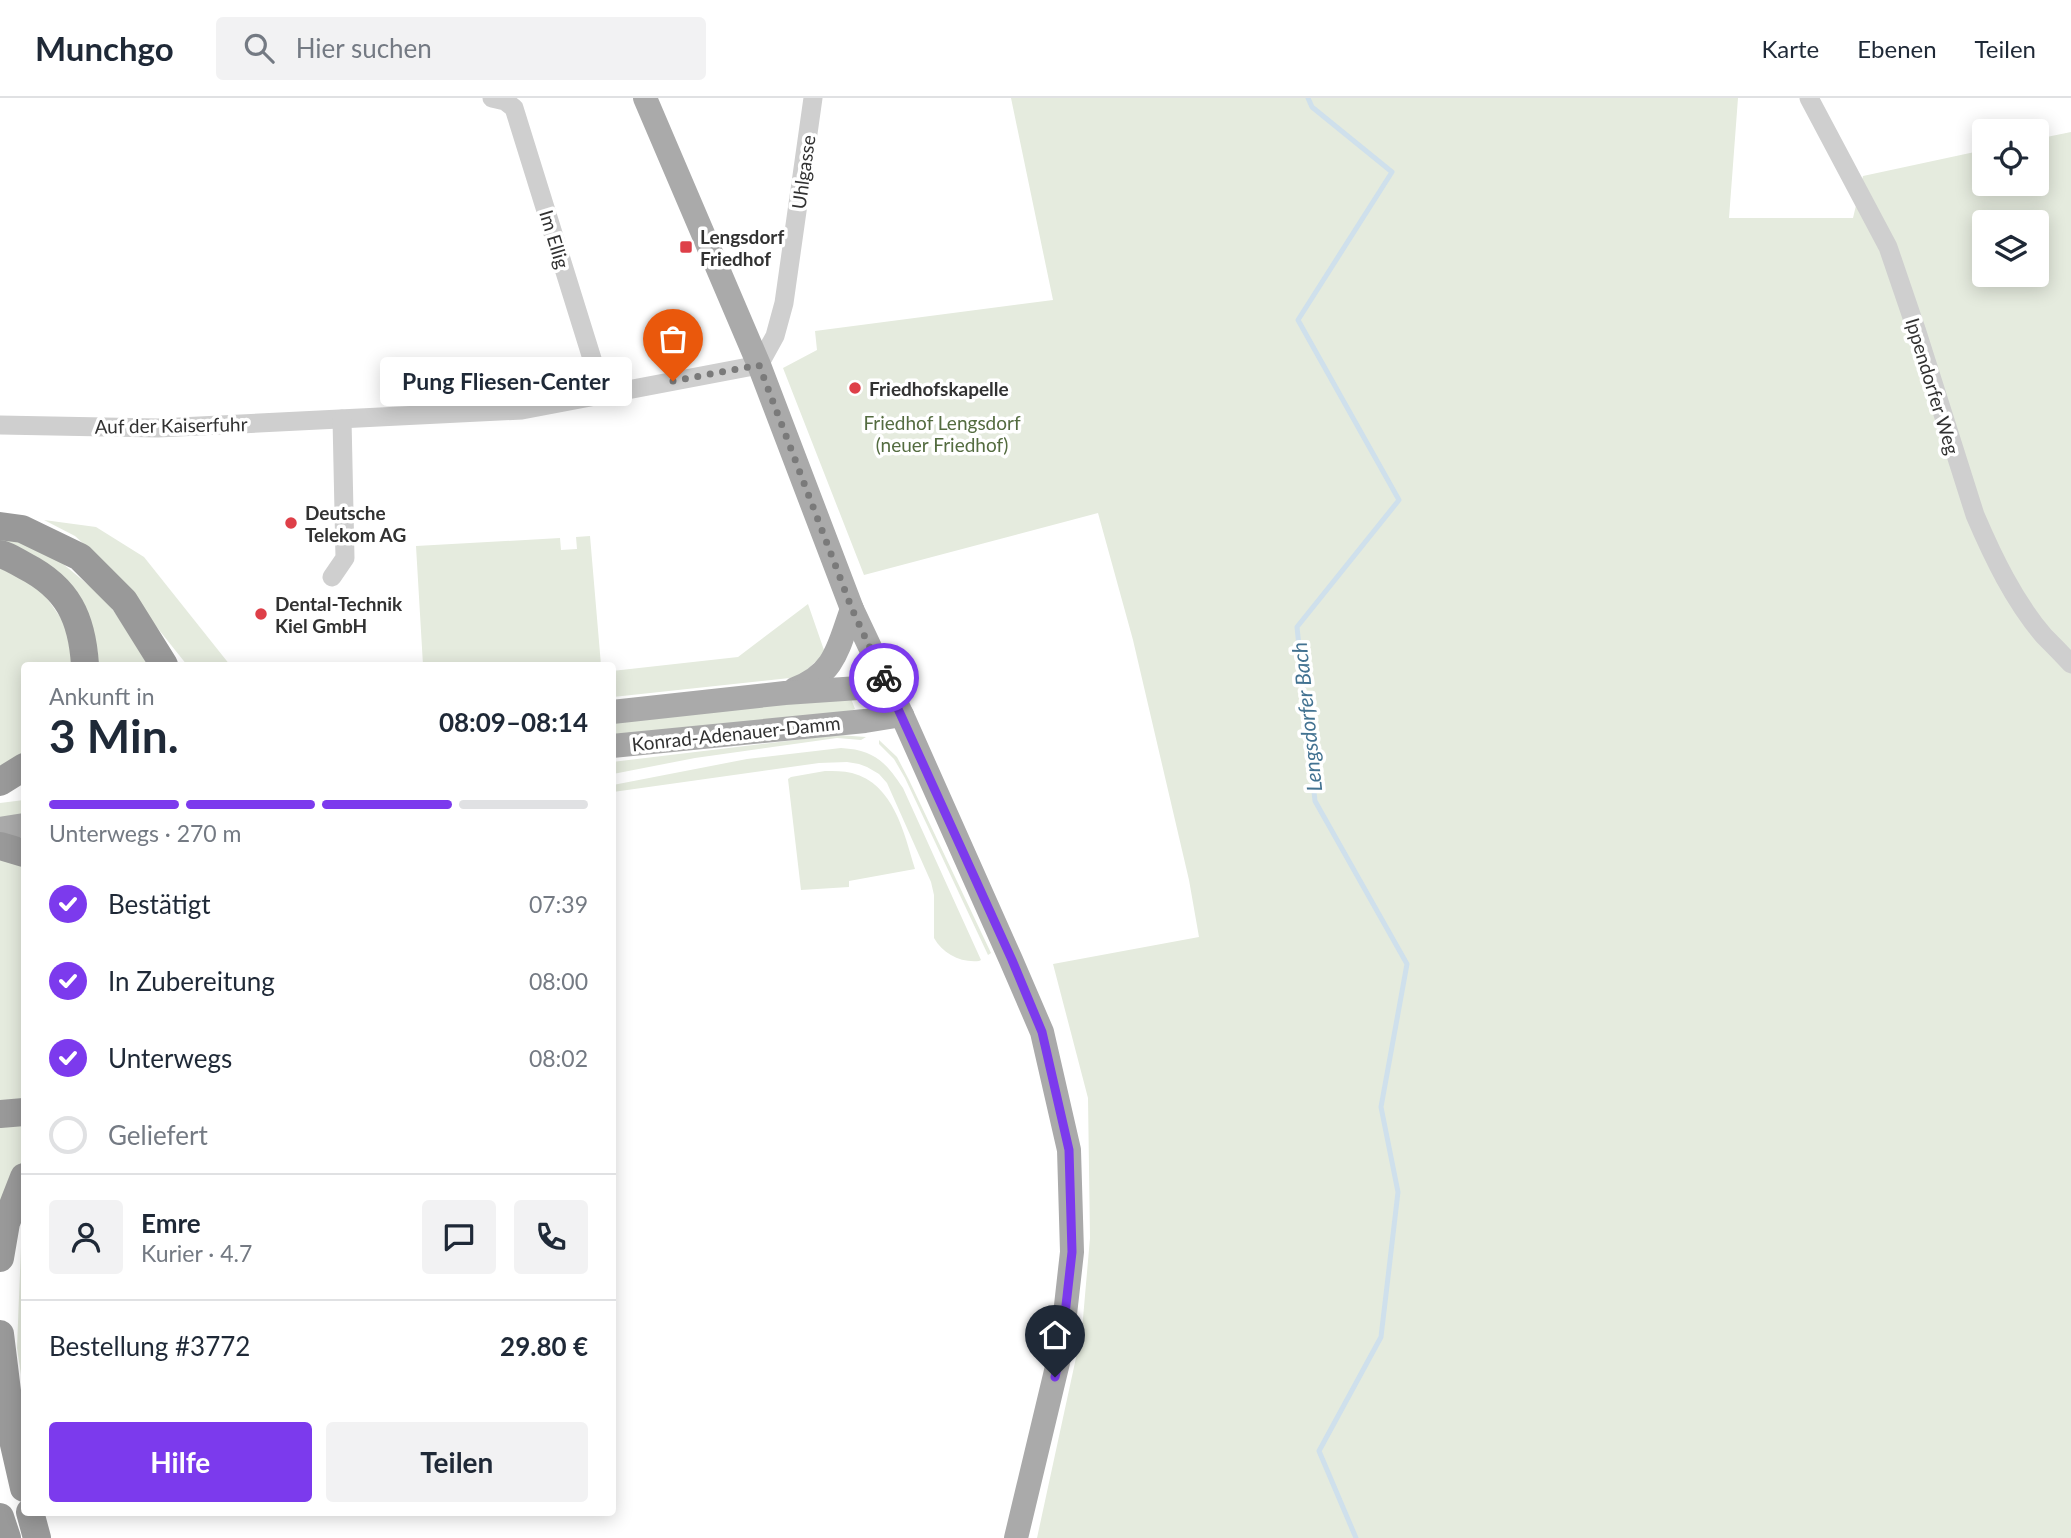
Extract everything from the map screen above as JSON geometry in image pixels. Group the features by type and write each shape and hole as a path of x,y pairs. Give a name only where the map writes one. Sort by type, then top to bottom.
{"highway":[{"path":"0,526 22,528 80,557 124,601 162,662"},
{"path":"0,554 39,573 61,591 75,614 83,641 85,662"},
{"path":"0,782 21,770"},
{"path":"0,846 21,852"},
{"path":"0,1114 21,1112"},
{"path":"0,1258 6,1223 21,1185"},
{"path":"0,1334 13,1440 21,1475"},
{"path":"0,1405 13,1440"},
{"path":"31,1516 37,1538"},
{"path":"0,1517 7,1538"}],"main road":[{"path":"645,98 759,365 852,609 902,715 1042,1032 1069,1150 1072,1252 1061,1350 1016,1538"},
{"path":"785,693 813,682 826,670 835,658 852,609"},
{"name":"Konrad-Adenauer-Damm","path":"616,712 785,693 888,686"},
{"name":"Konrad-Adenauer-Damm","path":"616,746 902,715"},
{"path":"0,789 21,786"},
{"path":"0,829 21,826"}],"street":[{"name":"Im Ellig","path":"492,98 505,101 514,108 603,394"},
{"name":"Uhlgasse","path":"759,365 775,336 784,303 813,98"},
{"name":"Ippendorfer Weg","path":"1809,98 1888,247 1962,478 1987,542 2022,605 2043,634 2071,664"},
{"name":"Auf der Kaiserfuhr","path":"0,425 158,428 522,410 759,365"},
{"path":"332,577 345,558 342,419"}],"green space":[{"name":"Friedhof Lengsdorf (neuer Friedhof)","path":"1011,98 1738,98 1729,218 1853,218 1863,176 1972,153 1972,196 2049,196 2049,137 2071,132 2071,1538 1037,1538 1082,1330 1090,1238 1088,1098 1053,964 1199,937 1189,880 1133,640 1098,513 864,575 783,368 817,350 815,331 1053,300"},
{"path":"44,520 96,527 144,557 228,662 185,662 108,566 75,536"},
{"path":"0,536 15,539 56,558 104,598 151,662 97,662 98,652 76,590 55,573 0,544"},
{"path":"590,536 601,662 423,662 416,546 560,538 561,550 577,549 576,537"},
{"path":"0,565 39,587 70,631 75,662 21,662 21,756 0,766"},
{"path":"808,604 825,653 799,677 616,697 616,671 738,657"},
{"path":"850,696 855,709 849,712 616,736 616,721"},
{"path":"838,735 866,737 861,740 837,738 695,758 616,773 616,762"},
{"path":"879,740 897,757 909,780 991,953 988,955 905,778 894,759 879,744"},
{"path":"841,748 862,751 884,764 903,788 981,960 972,961 953,956 942,949 934,938 934,895 931,882 887,783 867,767 847,762 819,763 616,792 616,784 747,759"},
{"path":"825,771 852,773 878,788 895,812 915,869 849,881 849,887 801,890 788,779"},
{"path":"21,800 21,816 0,819 0,803"},
{"path":"0,858 21,863 21,1101 0,1106"},
{"path":"21,1123 21,1168 0,1212 0,1127"},
{"path":"21,1247 21,1375 17,1348"}],"waterway":[{"name":"Lengsdorfer Bach","path":"1308,98 1312,107 1392,172 1298,320 1399,500 1297,627 1315,801 1407,964 1381,1107 1398,1192 1381,1337 1319,1451 1356,1538"}],"way so far":[{"path":"673,381 759,365 852,609 884,678"}],"place":[{"name":"Lengsdorf Friedhof","path":"686,247"},
{"name":"Pung Fliesen-Center","path":"673,381"},
{"name":"Friedhofskapelle","path":"855,388"},
{"name":"Deutsche Telekom AG","path":"291,523"},
{"name":"Dental-Technik Kiel GmbH","path":"261,614"}],"route":[{"path":"884,678 1042,1032 1069,1150 1072,1252 1061,1350 1055,1377"}]}
